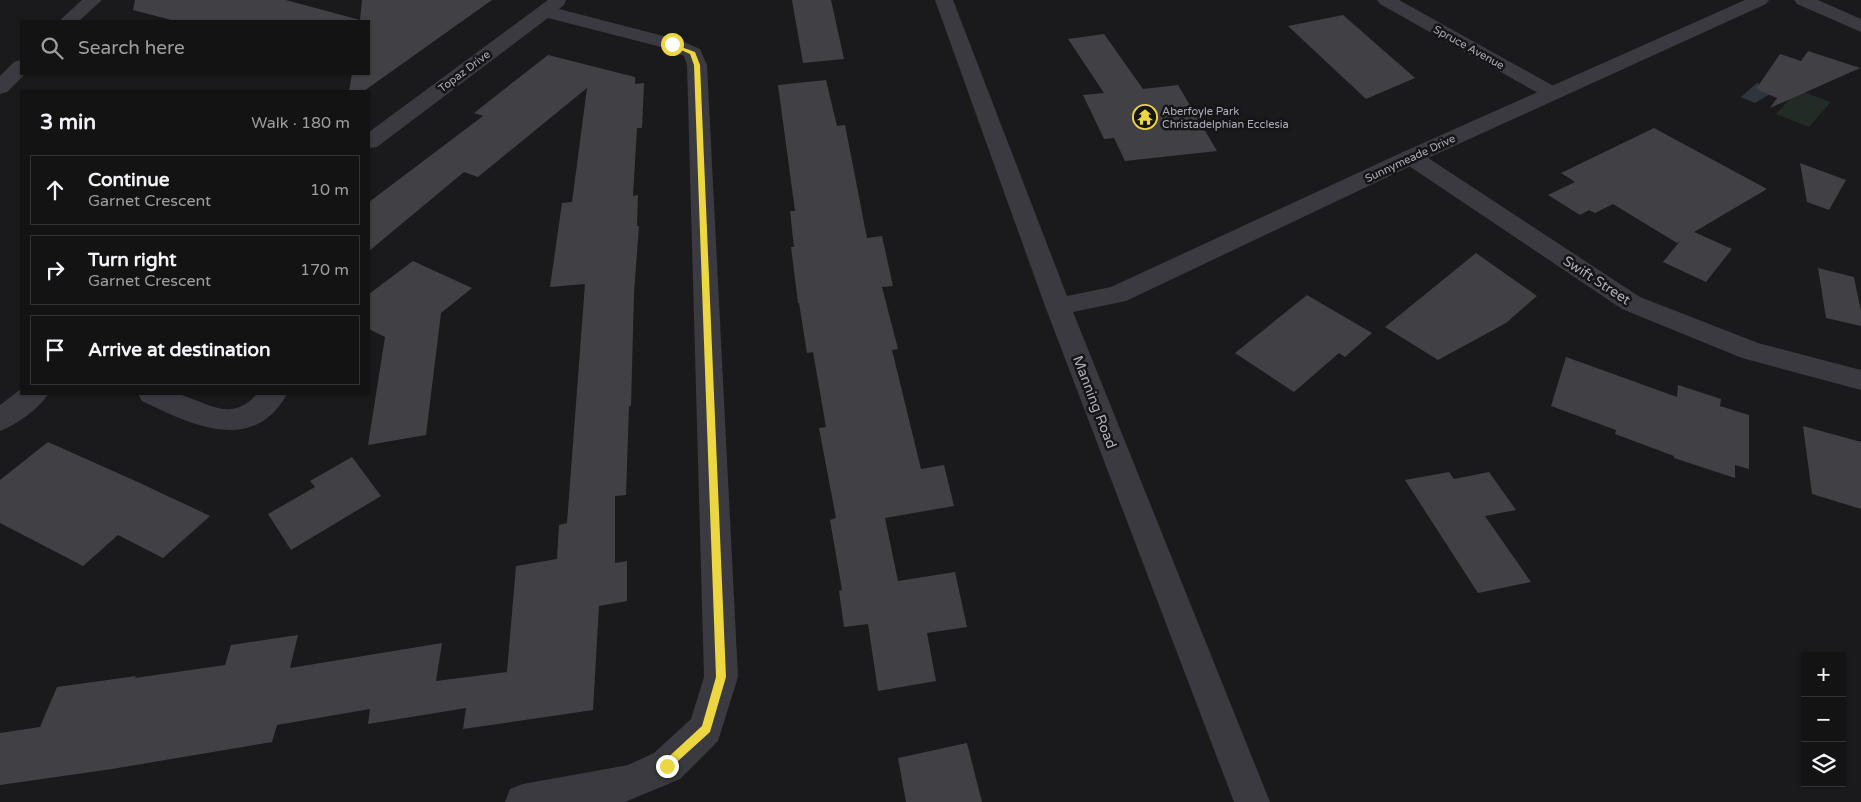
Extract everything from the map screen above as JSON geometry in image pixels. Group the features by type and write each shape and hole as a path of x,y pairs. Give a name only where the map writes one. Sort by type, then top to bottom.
{"street":[{"path":"70,20 93,0"},
{"name":"Manning Road","path":"944,0 1058,306 1252,802"},
{"name":"Spruce Avenue","path":"1386,0 1552,93"},
{"name":"Sunnymeade Drive","path":"1058,306 1117,295 1411,157 1760,0"},
{"path":"1803,0 1861,26"},
{"path":"523,802 630,783 667,766 706,729 721,677 697,65 693,53 672,44 551,6"},
{"name":"Topaz Drive","path":"370,141 551,6"},
{"path":"0,88 20,67"},
{"name":"Swift Street","path":"1411,157 1631,303 1751,351 1861,380"},
{"path":"0,420 33,395"},
{"path":"154,395 215,421 239,420 265,406 271,395"}],"shaded area":[{"path":"1757,83 1775,91 1755,103 1741,97"},
{"path":"1798,90 1831,102 1809,127 1776,114"}],"building":[{"path":"135,0 286,0 360,20 171,20 133,10"},
{"path":"362,0 492,0 365,90 349,90 352,75 370,75 370,20 360,20"},
{"path":"792,0 831,0 844,59 803,63"},
{"path":"1343,15 1415,78 1366,99 1288,26"},
{"name":"Aberfoyle Park Christadelphian Ecclesia","path":"1104,34 1143,89 1178,85 1217,151 1125,161 1114,138 1104,139 1083,95 1104,93 1068,39"},
{"path":"1808,51 1860,68 1770,108 1777,98 1756,89 1780,54 1801,61"},
{"path":"548,55 635,77 635,84 644,83 642,128 637,128 633,196 638,195 637,226 639,226 634,293 626,495 615,496 615,563 627,561 627,601 599,606 593,710 463,729 466,708 368,724 370,709 277,725 272,742 112,769 0,785 0,733 40,727 57,687 225,665 231,645 298,635 290,668 442,643 436,681 507,672 516,566 557,559 559,525 567,523 585,284 550,287 562,203 572,202 587,88 478,177 464,172 370,250 370,201 483,116 474,113"},
{"path":"826,80 837,126 845,125 867,238 882,236 893,286 882,287 898,349 892,350 921,469 944,465 954,506 885,518 898,581 955,572 967,627 927,633 936,681 878,691 868,624 844,627 839,591 842,590 830,520 836,518 819,428 826,427 813,352 807,353 791,247 794,247 790,211 795,211 778,85"},
{"path":"1654,128 1767,189 1694,232 1732,249 1706,282 1663,262 1680,241 1677,243 1613,204 1595,213 1589,210 1580,215 1548,195 1575,182 1561,173"},
{"path":"1800,163 1846,180 1829,210 1807,202"},
{"path":"1476,253 1537,296 1506,323 1438,360 1385,327"},
{"path":"413,261 472,288 441,313 426,435 368,445 385,337 370,330 370,293"},
{"path":"1818,268 1854,277 1861,311 1861,326 1826,318"},
{"path":"1307,295 1372,333 1345,357 1339,353 1294,392 1235,353"},
{"path":"1566,357 1677,397 1678,385 1721,399 1720,406 1749,415 1749,469 1735,465 1735,478 1674,458 1674,456 1615,434 1616,430 1551,406"},
{"path":"1803,426 1861,442 1861,509 1812,494"},
{"path":"48,442 210,516 163,558 118,535 83,566 0,523 0,480"},
{"path":"352,457 381,496 291,550 268,514 315,487 310,481"},
{"path":"1449,472 1454,479 1489,472 1516,510 1485,516 1531,582 1478,593 1405,480"},
{"path":"967,743 982,802 906,802 898,758"}],"place":[{"name":"Aberfoyle Park Christadelphian Ecclesia","path":"1145,117"}],"route":[{"path":"667,766 706,729 721,677 697,65 693,53 672,44"}]}
